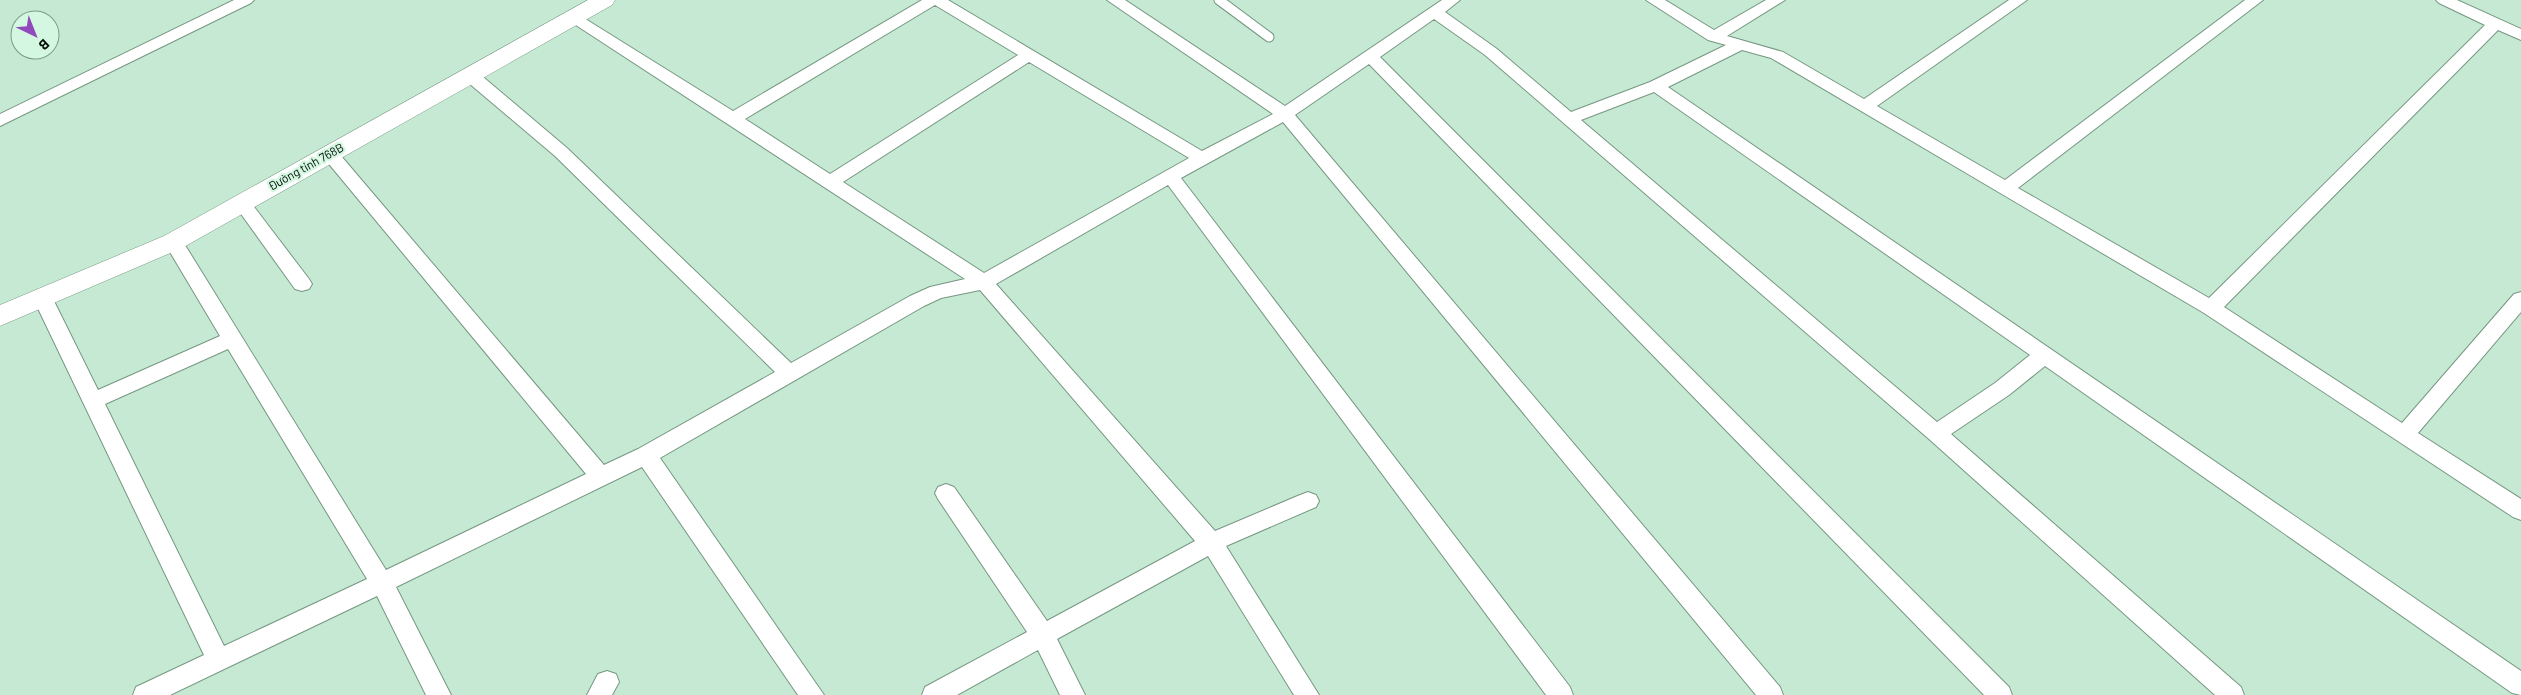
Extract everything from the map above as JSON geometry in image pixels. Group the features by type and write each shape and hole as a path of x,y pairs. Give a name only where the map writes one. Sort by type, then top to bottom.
{"street":[{"path":"0,121 246,0"},
{"name":"Đường tỉnh 768B","path":"0,316 172,242 604,0"},
{"path":"734,120 932,0"},
{"path":"937,0 1202,158"},
{"path":"1115,0 1285,114 1771,695"},
{"path":"145,695 382,584 646,455 790,375 916,301 937,292 984,282 1202,158 1285,114 1452,0"},
{"path":"1654,0 1714,37 1777,55 2211,308 2521,511"},
{"path":"1714,37 1777,0"},
{"path":"1865,106 2019,0"},
{"path":"2006,188 2255,0"},
{"path":"2444,0 2521,35"},
{"path":"1434,12 1491,52 1936,434 2232,695"},
{"path":"573,18 984,282 1211,543 1228,565 1307,695"},
{"path":"2211,308 2495,24"},
{"path":"1568,119 1656,86 1739,45"},
{"path":"830,182 1030,55"},
{"path":"1370,56 1988,691"},
{"path":"470,75 561,152 790,375"},
{"path":"1656,86 2521,685"},
{"path":"330,154 601,477"},
{"path":"1170,176 1561,695"},
{"path":"242,203 302,284"},
{"path":"172,242 382,584 439,695"},
{"path":"43,298 219,661"},
{"path":"2404,434 2521,299"},
{"path":"93,401 232,339"},
{"path":"1936,434 2002,389 2044,355"},
{"path":"646,455 812,695"},
{"path":"946,493 1043,635 1073,695"},
{"path":"934,695 1211,543 1308,501"},
{"path":"2506,695 2521,693"}],"lane":[{"path":"1220,0 1269,37"}]}
